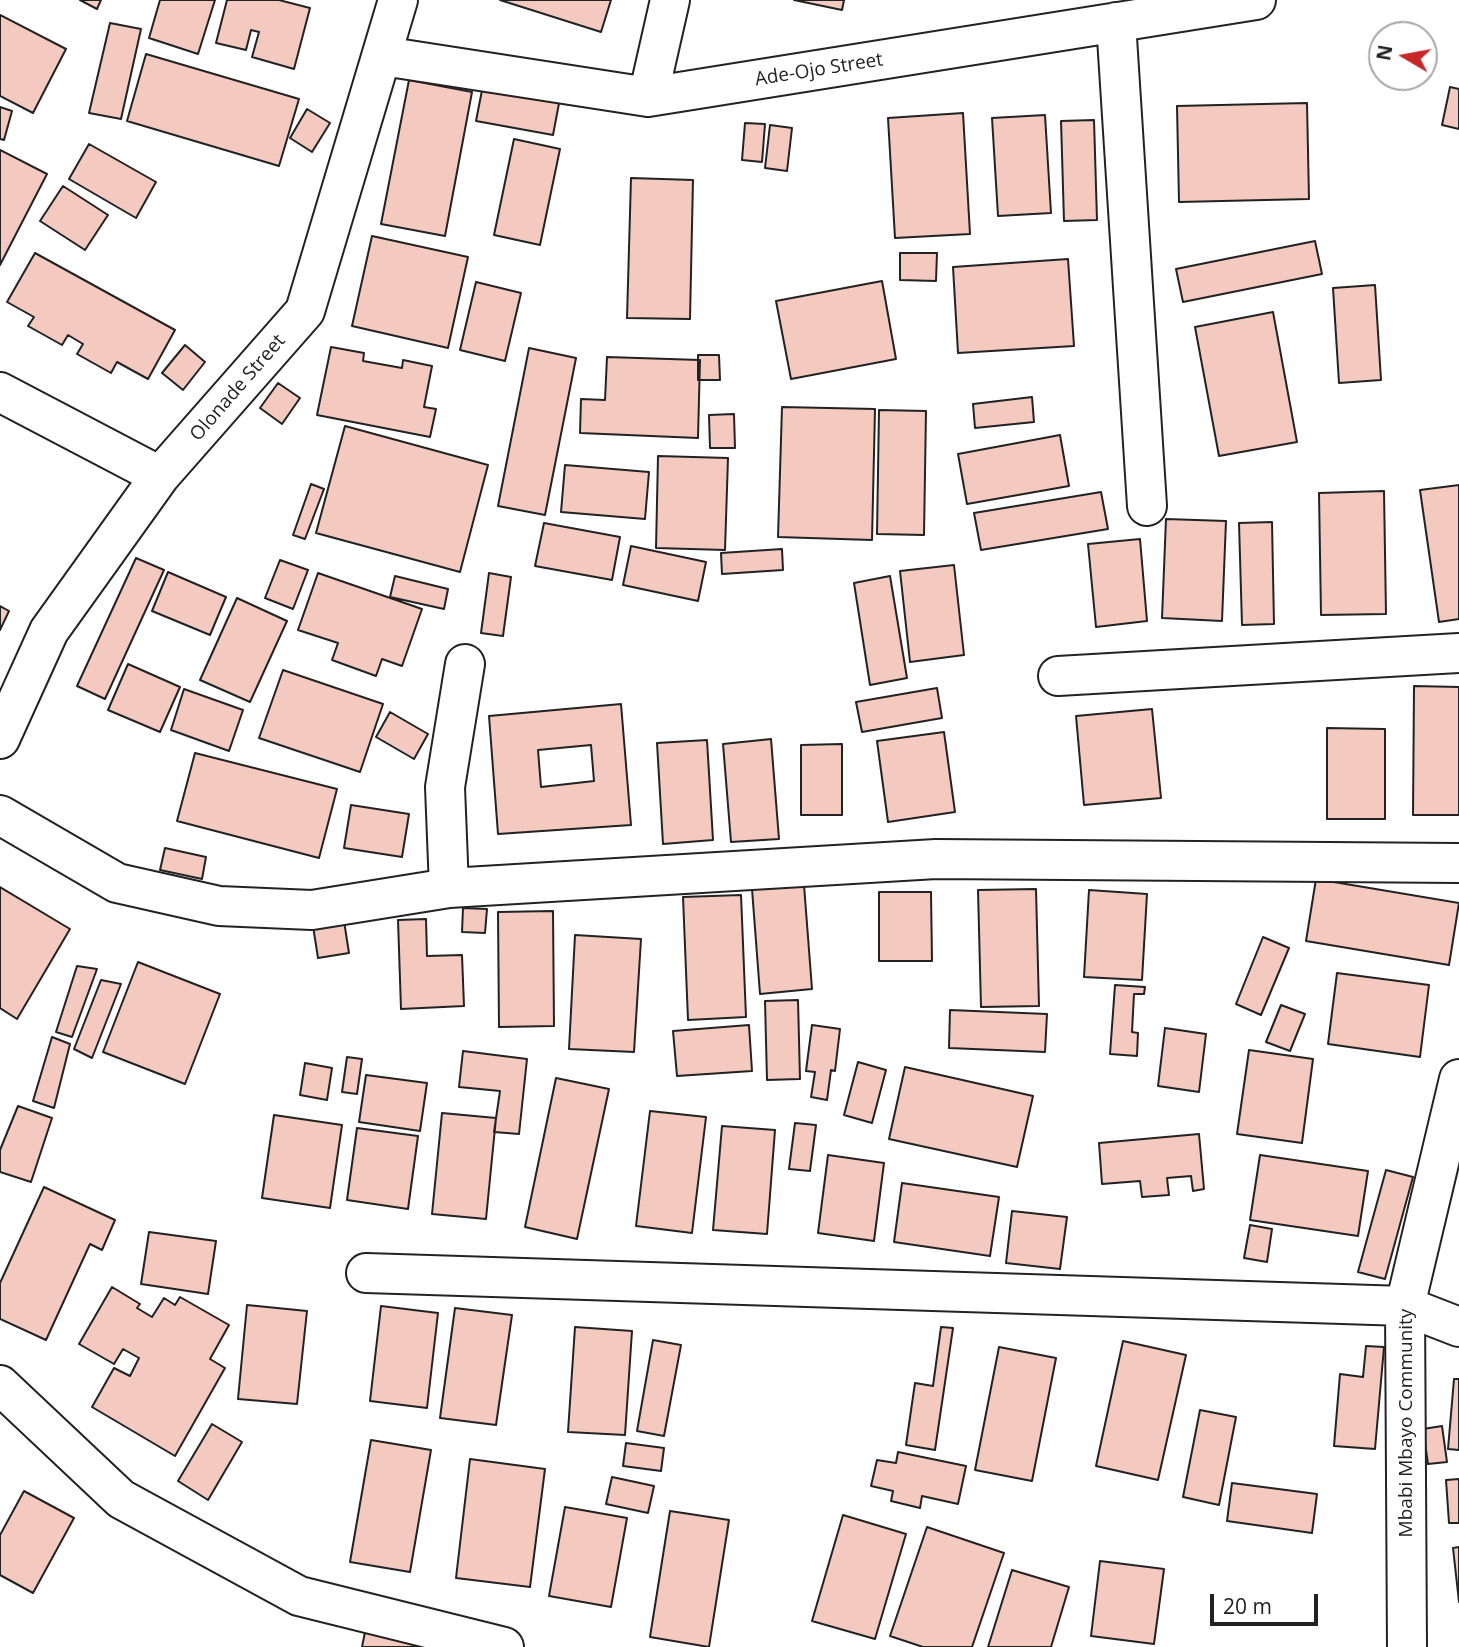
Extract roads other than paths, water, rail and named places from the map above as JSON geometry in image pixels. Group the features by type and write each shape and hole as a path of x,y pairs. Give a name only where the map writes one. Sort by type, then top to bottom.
{"street":[{"name":"Olonade Street","path":"0,739 49,631 160,476 305,311 398,0"},
{"path":"648,97 670,0"},
{"name":"Ade-Ojo Street","path":"383,56 648,97 1255,0"},
{"path":"1116,22 1147,506"},
{"path":"0,392 160,476"},
{"path":"1058,676 1459,653"},
{"path":"449,888 445,787 465,664"},
{"path":"0,815 117,883 219,906 312,910 449,888 936,859 1459,863"},
{"name":"Mbabi Mbayo Community","path":"1407,1647 1405,1306 1459,1079"},
{"path":"366,1273 1405,1306 1459,1327"},
{"path":"0,1385 121,1499 299,1596 488,1645"}]}
